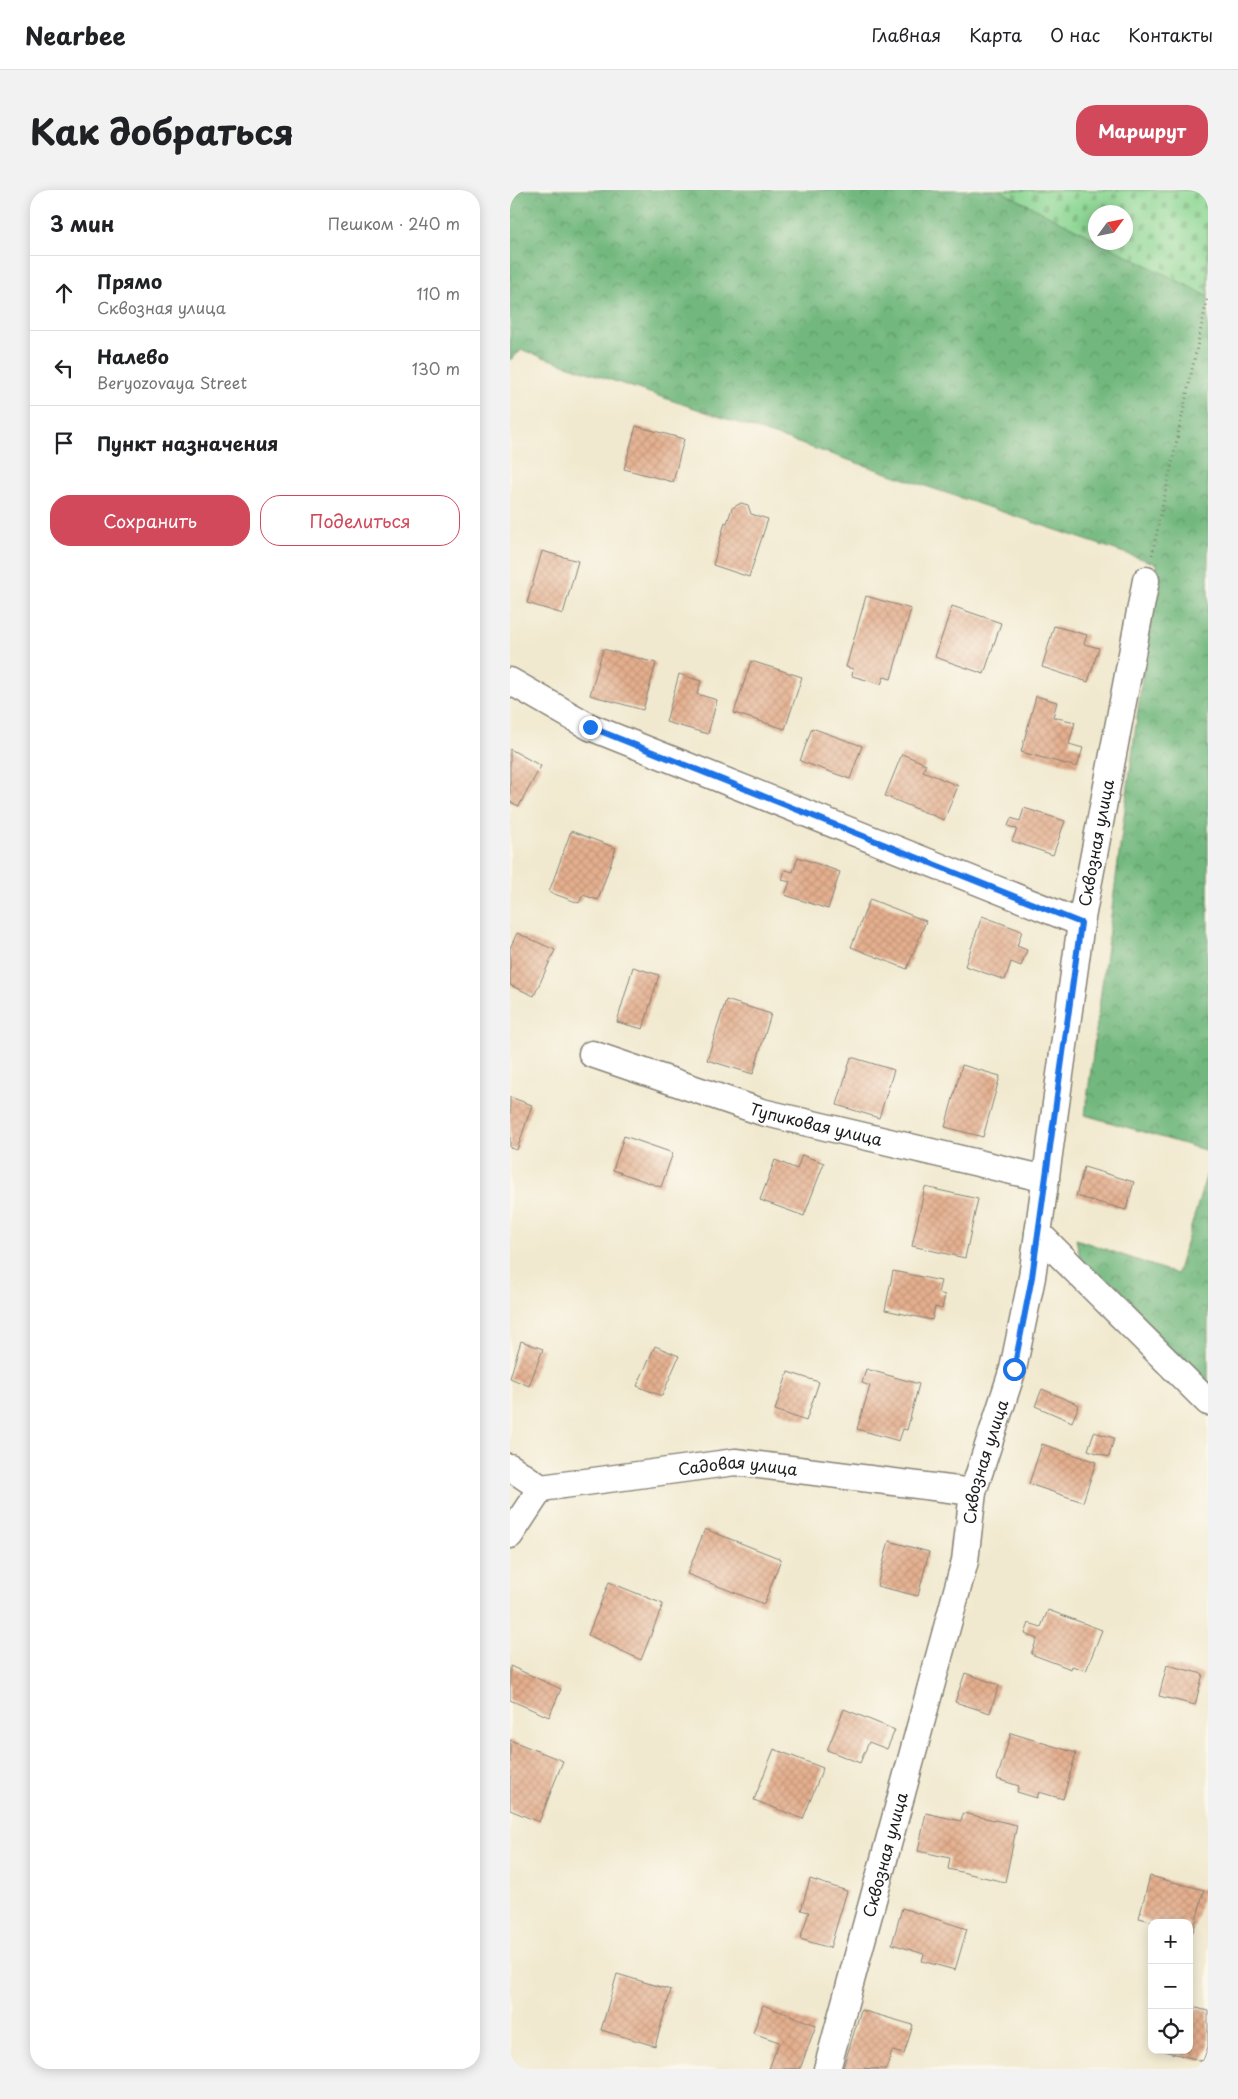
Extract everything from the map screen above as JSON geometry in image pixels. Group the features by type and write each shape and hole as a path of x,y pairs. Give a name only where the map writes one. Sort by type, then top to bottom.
{"street":[{"name":"Сквозная улица","path":"827,2069 965,1561 973,1492 1014,1369 1032,1277 1081,923 1146,580"},
{"path":"510,681 590,727 1081,923"},
{"name":"Тупиковая улица","path":"592,1054 762,1112 1046,1179"},
{"path":"1038,1233 1208,1402"},
{"name":"Садовая улица","path":"541,1488 735,1462 973,1492"},
{"path":"510,1467 541,1488 510,1535"}],"path":[{"path":"1146,580 1208,296"}],"green space":[{"path":"510,190 1208,190 1208,1151 1085,1115 1157,564 522,350 510,360"},
{"path":"999,190 1208,190 1208,296 1116,250 1133,250 1133,205 1088,205 1088,235"},
{"path":"1208,1170 1208,1415 1082,1267 1076,1239 1177,1274"}],"building":[{"path":"636,426 684,439 673,482 624,469"},
{"path":"741,503 748,505 751,514 768,519 749,577 713,565 725,522 727,523 732,508"},
{"path":"542,551 578,561 563,614 527,603"},
{"path":"866,596 911,609 891,679 884,677 881,684 852,676 853,669 846,667"},
{"path":"952,606 1001,623 984,674 935,657"},
{"path":"1054,626 1087,635 1084,644 1099,648 1088,682 1042,667"},
{"path":"603,649 656,663 643,710 590,695"},
{"path":"751,661 802,677 785,729 734,713"},
{"path":"679,674 701,681 697,694 717,700 708,734 666,722"},
{"path":"1036,696 1057,702 1053,717 1075,722 1069,744 1083,748 1077,767 1021,752"},
{"path":"812,728 862,746 850,779 800,761"},
{"path":"510,749 541,766 519,806 510,802"},
{"path":"902,754 926,764 923,771 958,786 944,820 885,796"},
{"path":"1024,808 1065,821 1053,855 1012,841 1017,829 1008,826 1011,818 1020,821"},
{"path":"571,831 616,848 598,900 583,895 579,903 549,892"},
{"path":"798,857 840,872 828,909 785,895 790,882 782,880 785,870 793,872"},
{"path":"870,899 926,921 907,969 851,947"},
{"path":"982,916 1022,931 1017,946 1027,950 1021,966 1011,962 1005,980 965,966"},
{"path":"517,933 555,950 534,996 510,985 510,948"},
{"path":"633,967 659,975 643,1029 617,1022"},
{"path":"726,1000 771,1014 753,1074 707,1060"},
{"path":"851,1057 894,1070 879,1118 837,1105"},
{"path":"962,1065 1000,1076 983,1137 945,1127"},
{"path":"510,1097 532,1105 517,1150 510,1148"},
{"path":"624,1136 673,1153 661,1187 613,1170"},
{"path":"802,1155 824,1163 804,1216 760,1200 775,1160 797,1169"},
{"path":"1084,1167 1134,1182 1126,1210 1076,1196"},
{"path":"925,1187 978,1199 965,1258 912,1246"},
{"path":"893,1271 941,1281 938,1293 945,1295 942,1309 935,1307 932,1320 885,1310"},
{"path":"521,1341 543,1349 529,1386 510,1378"},
{"path":"655,1346 679,1356 662,1396 637,1386"},
{"path":"866,1369 919,1384 907,1430 903,1429 899,1441 857,1429 870,1386 862,1383"},
{"path":"788,1372 819,1382 806,1421 775,1410"},
{"path":"1042,1389 1079,1405 1072,1422 1035,1406"},
{"path":"1094,1432 1114,1438 1109,1457 1088,1450"},
{"path":"1042,1444 1096,1462 1083,1502 1029,1484"},
{"path":"705,1529 781,1559 764,1604 687,1574"},
{"path":"889,1541 929,1552 918,1596 877,1586"},
{"path":"609,1582 663,1604 641,1660 588,1635"},
{"path":"1048,1610 1102,1630 1086,1671 1072,1666 1071,1669 1031,1654 1037,1639 1025,1634 1029,1623 1041,1627"},
{"path":"1167,1665 1203,1674 1195,1705 1159,1696"},
{"path":"510,1666 561,1689 549,1717 510,1700"},
{"path":"965,1673 999,1685 990,1713 955,1702"},
{"path":"844,1709 895,1730 887,1749 869,1742 860,1763 827,1750"},
{"path":"1011,1733 1076,1753 1063,1799 1039,1792 1037,1798 1017,1792 1019,1786 997,1779"},
{"path":"510,1740 563,1761 539,1822 510,1810"},
{"path":"774,1749 823,1768 803,1819 754,1800"},
{"path":"926,1813 961,1821 963,1813 1017,1825 1005,1882 948,1869 950,1858 918,1851"},
{"path":"1150,1876 1204,1890 1193,1932 1193,1919 1148,1920 1139,1918"},
{"path":"810,1879 847,1891 830,1948 800,1939 809,1912 801,1910"},
{"path":"902,1908 967,1929 955,1970 922,1961 924,1954 892,1944"},
{"path":"617,1974 671,1990 655,2046 601,2030"},
{"path":"763,2005 816,2025 800,2069 769,2069 779,2042 753,2033"},
{"path":"1193,2007 1208,2011 1208,2047 1203,2061 1176,2054 1193,2054"},
{"path":"861,2010 913,2025 904,2054 892,2051 886,2069 843,2068"}],"route":[{"path":"590,727 1081,923 1032,1277 1014,1369"}]}
